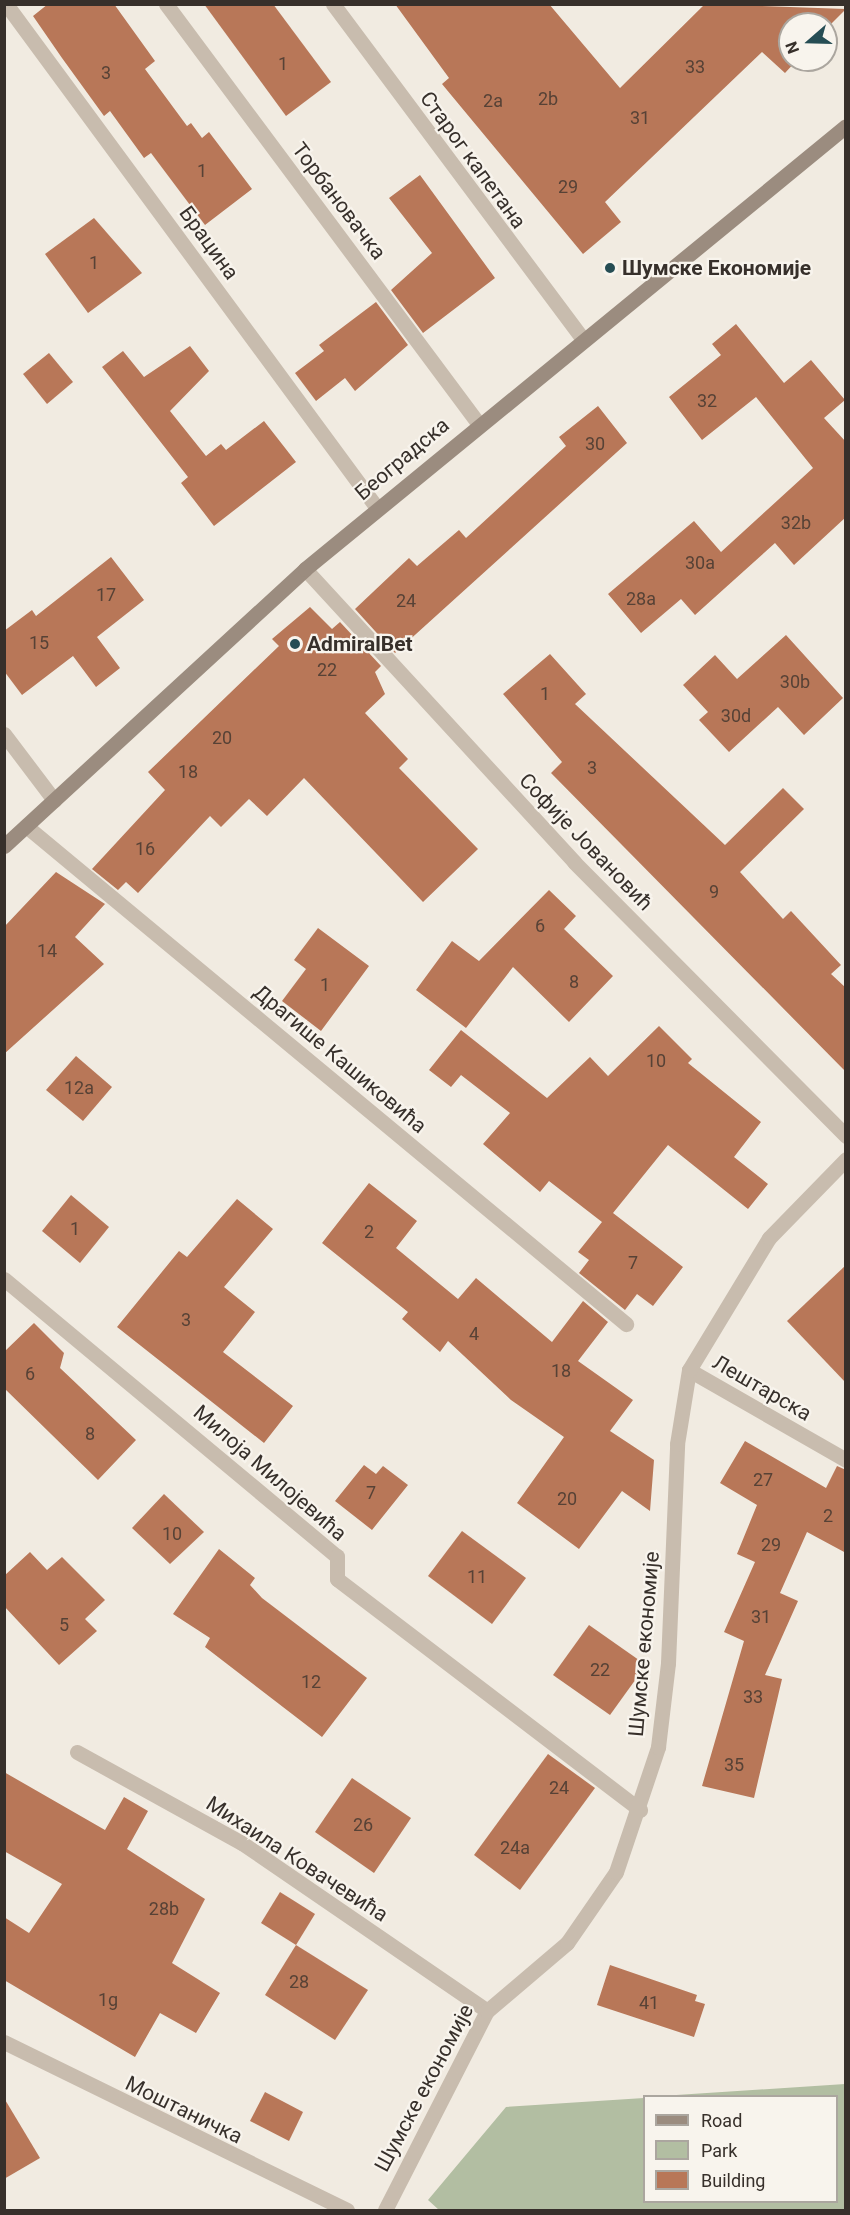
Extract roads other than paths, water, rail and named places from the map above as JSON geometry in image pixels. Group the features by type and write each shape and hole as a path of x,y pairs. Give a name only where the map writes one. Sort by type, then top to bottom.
{"main road":[{"name":"Београдска","path":"4,846 305,569 478,423 846,126"}],"street":[{"name":"Брацина","path":"6,4 377,508"},
{"name":"Торбановачка","path":"166,4 478,423"},
{"name":"Старог капетана","path":"333,4 582,338"},
{"name":"Софије Јовановић","path":"305,569 574,862 846,1136"},
{"path":"4,734 54,800"},
{"name":"Драгише Кашиковића","path":"26,826 626,1324"},
{"name":"Шумске економије","path":"385,2211 487,2011 567,1943 615,1872 640,1810 658,1747 668,1664 678,1444 689,1370 769,1238 846,1159"},
{"name":"Милоја Милојевића","path":"4,1279 337,1556 337,1579 640,1810"},
{"name":"Лештарска","path":"689,1370 846,1460"},
{"name":"Михаила Ковачевића","path":"77,1752 242,1843 487,2011"},
{"name":"Моштаничка","path":"4,2042 188,2137 347,2211"}],"place":[{"name":"Шумске Економије","path":"610,268"},
{"name":"AdmiralBet","path":"295,644"}]}
